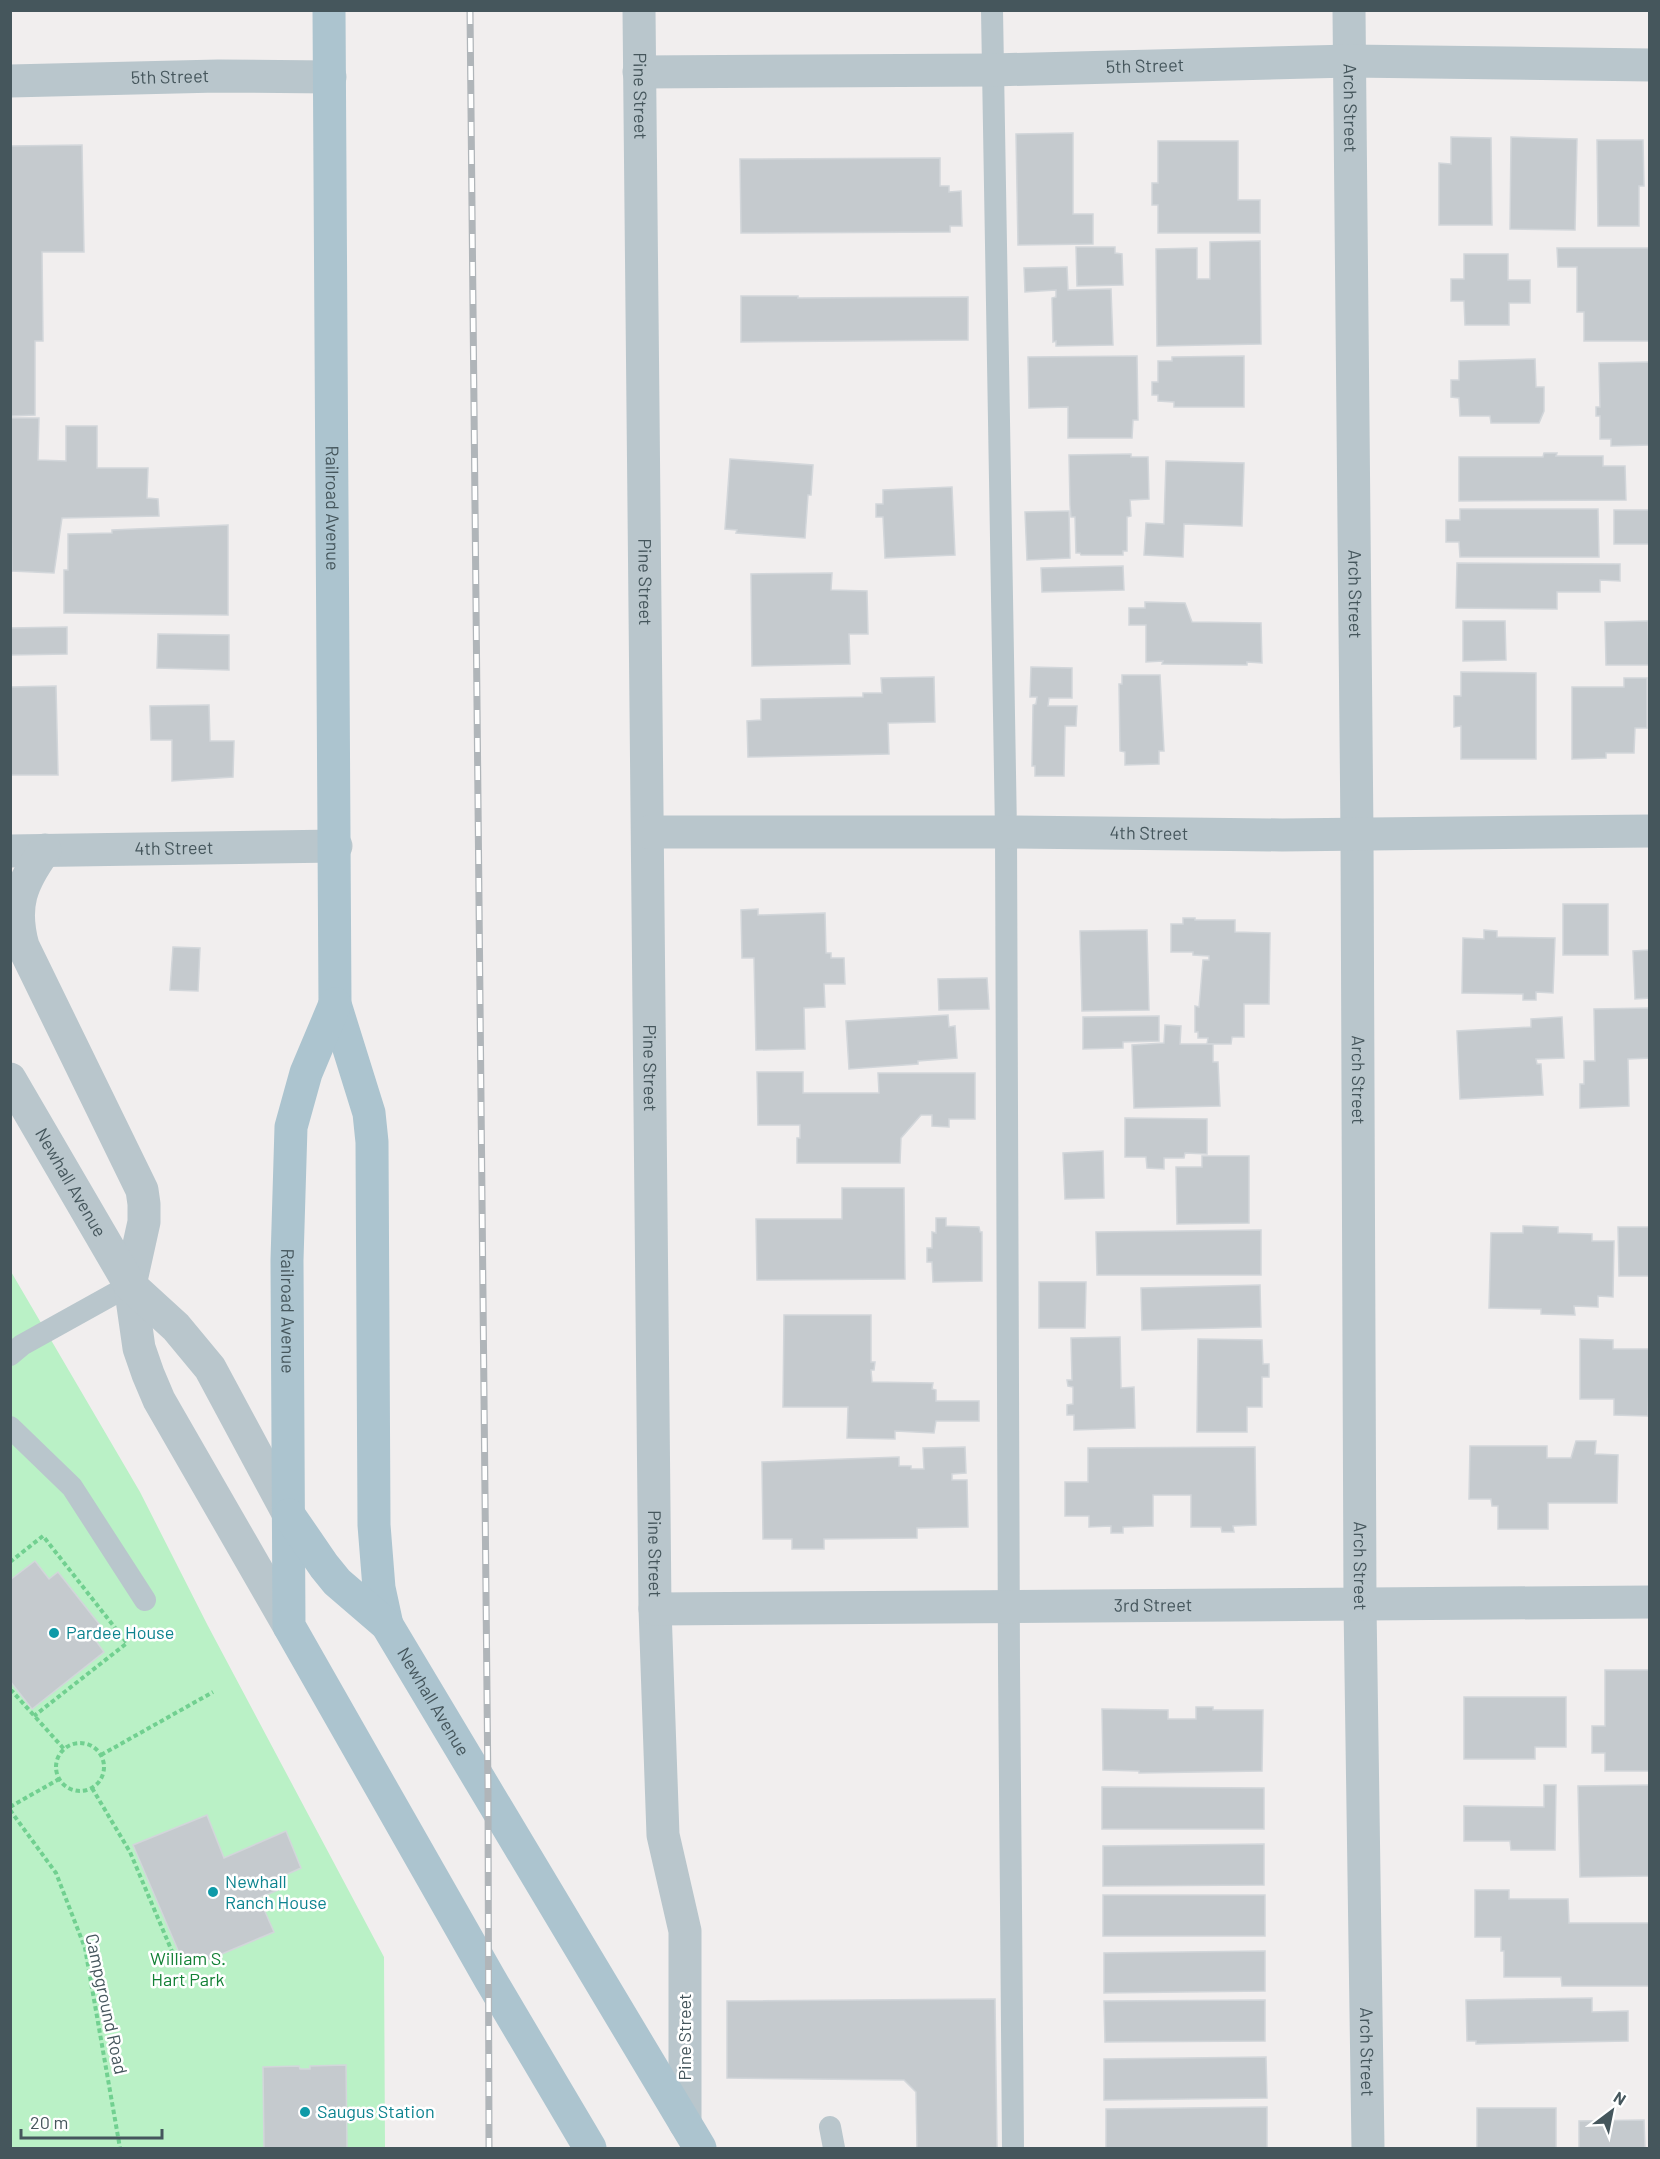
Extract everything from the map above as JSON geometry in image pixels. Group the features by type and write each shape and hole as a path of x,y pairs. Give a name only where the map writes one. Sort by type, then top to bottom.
{"main road":[{"name":"Railroad Avenue","path":"329,10 336,846 335,1004 369,1113 372,1142 374,1525 379,1588 387,1625"},
{"name":"Railroad Avenue","path":"289,1626 287,1260 291,1127 306,1073 335,1004"},
{"name":"Newhall Avenue","path":"289,1515 337,1582 387,1625 693,2136"},
{"name":"Newhall Avenue","path":"289,1626 489,1979 590,2148"}],"street":[{"name":"Pine Street","path":"639,10 655,1609 663,1835 685,1931 693,2136"},
{"name":"Arch Street","path":"1348,10 1357,835 1360,1605 1368,2148"},
{"name":"5th Street","path":"639,72 992,70 1350,61 1650,65"},
{"name":"5th Street","path":"10,81 218,76 330,77"},
{"name":"4th Street","path":"648,832 1357,835 1650,831"},
{"name":"4th Street","path":"10,851 336,846"},
{"path":"45,850 29,872 22,887 17,908 18,929 23,946 142,1190 144,1222 130,1286"},
{"name":"Newhall Avenue","path":"10,1078 130,1286 176,1327 210,1368 289,1515"},
{"name":"Newhall Avenue","path":"130,1286 139,1348 159,1400 289,1626"},
{"name":"3rd Street","path":"655,1609 1650,1602"}],"lane":[{"path":"992,10 1006,832 1008,1607 1013,2148"},
{"path":"10,1355 22,1346 130,1286"},
{"path":"10,1427 72,1487 145,1600"}],"path":[{"path":"10,1562 43,1536 127,1643 34,1716"},
{"path":"10,1692 12,1691 64,1749"},
{"path":"101,1755 213,1692"},
{"path":"75,1743 81,1743 93,1746 101,1755 104,1761 104,1773 102,1779 92,1788 74,1791 59,1779 57,1760 64,1749 75,1743"},
{"path":"10,1808 59,1779"},
{"path":"92,1788 130,1852 179,1968"},
{"name":"Campground Road","path":"10,1808 56,1873 85,1948 120,2148"}],"green space":[{"name":"William S. Hart Park","path":"10,1270 140,1492 208,1626 384,1957 385,2148 11,2148"}],"building":[{"path":"1073,133 1073,214 1093,214 1093,244 1018,245 1016,134"},
{"path":"1451,137 1491,138 1492,225 1439,225 1439,163 1451,164"},
{"path":"1511,137 1577,139 1575,230 1510,229"},
{"path":"1597,140 1643,140 1644,186 1639,186 1639,226 1598,226"},
{"path":"1158,141 1238,141 1238,200 1260,200 1260,233 1158,233 1158,205 1152,205 1152,183 1158,183"},
{"path":"82,145 84,252 42,252 43,341 35,341 35,415 10,416 10,146"},
{"path":"940,158 940,186 949,186 949,192 961,191 962,226 950,226 950,232 741,233 740,159"},
{"path":"1260,241 1261,344 1157,346 1156,249 1197,248 1197,279 1210,279 1210,242"},
{"path":"1076,247 1115,247 1115,253 1122,254 1123,285 1077,286"},
{"path":"1557,248 1650,248 1650,341 1584,341 1584,312 1577,312 1577,267 1558,267"},
{"path":"1464,254 1508,254 1508,280 1530,280 1530,303 1509,303 1509,325 1465,325 1464,301 1451,301 1451,279 1464,279"},
{"path":"1067,267 1068,290 1111,289 1113,345 1056,346 1056,341 1053,342 1052,298 1056,297 1056,290 1025,292 1024,268"},
{"path":"741,296 968,297 968,340 741,342"},
{"path":"1137,356 1138,420 1133,420 1132,438 1068,438 1068,407 1029,408 1028,357"},
{"path":"1244,356 1244,407 1174,407 1174,402 1158,401 1158,395 1152,395 1152,382 1158,382 1158,361 1172,361 1172,357"},
{"path":"1535,359 1536,387 1544,387 1544,411 1539,423 1491,423 1490,416 1460,416 1459,398 1451,397 1451,380 1459,380 1459,361"},
{"path":"1650,362 1650,445 1611,446 1611,439 1600,439 1600,416 1596,416 1596,407 1600,407 1599,363"},
{"path":"10,418 39,418 38,460 66,461 66,426 97,426 97,468 148,468 147,498 158,499 159,516 62,518 54,573 12,571"},
{"path":"1544,453 1557,453 1556,456 1603,456 1603,466 1625,466 1626,500 1459,501 1459,457 1543,457"},
{"path":"1131,454 1131,457 1148,457 1149,499 1130,500 1131,516 1127,517 1127,551 1123,551 1123,555 1076,553 1075,517 1071,517 1070,505 1069,455"},
{"path":"730,459 813,465 805,538 736,533 737,530 725,529"},
{"path":"1166,461 1244,463 1242,526 1184,524 1183,557 1144,555 1146,523 1164,524"},
{"path":"952,487 955,555 885,558 883,517 876,517 876,504 883,504 883,490"},
{"path":"1460,509 1598,509 1599,557 1460,557 1459,542 1446,542 1446,520 1460,520"},
{"path":"1614,510 1650,510 1650,544 1614,544"},
{"path":"1069,511 1070,558 1027,560 1025,512"},
{"path":"228,525 228,615 64,613 64,570 68,570 68,534"},
{"path":"1457,563 1620,564 1620,581 1600,580 1600,592 1557,592 1557,609 1456,608"},
{"path":"1123,566 1124,590 1042,592 1041,568"},
{"path":"832,573 831,590 867,591 868,634 849,634 850,664 752,666 751,574"},
{"path":"1145,602 1185,603 1192,622 1261,623 1262,663 1247,662 1247,665 1146,662 1146,625 1129,625 1129,608 1145,608"},
{"path":"1463,621 1505,621 1506,660 1463,661"},
{"path":"1648,621 1649,665 1606,665 1605,622"},
{"path":"67,627 67,654 10,655 10,628"},
{"path":"158,634 229,635 229,670 157,668"},
{"path":"1031,667 1072,668 1072,698 1049,698 1048,706 1077,706 1076,726 1065,726 1064,776 1035,776 1035,766 1032,766 1033,705 1036,704 1037,697 1030,697"},
{"path":"1461,672 1536,673 1536,759 1461,759 1461,726 1454,727 1454,696 1461,696"},
{"path":"1122,675 1160,675 1164,751 1159,751 1159,764 1125,765 1125,752 1120,751 1119,684 1122,684"},
{"path":"934,677 935,722 888,723 889,754 748,757 747,721 761,720 761,699 863,697 863,693 882,693 881,678"},
{"path":"1624,678 1647,678 1647,728 1635,728 1634,753 1606,753 1606,758 1572,759 1572,687 1624,687"},
{"path":"56,686 58,775 10,775 10,687"},
{"path":"209,705 210,741 234,741 233,777 172,781 172,740 151,740 150,706"},
{"path":"1563,904 1608,904 1608,955 1563,955"},
{"path":"758,909 758,915 825,913 826,953 831,953 831,958 844,958 845,984 824,984 825,1007 804,1008 805,1049 756,1050 754,958 742,958 741,910"},
{"path":"1183,918 1235,920 1235,932 1270,933 1269,1004 1244,1004 1244,1037 1232,1037 1231,1044 1207,1044 1208,1038 1198,1038 1198,1032 1195,1032 1195,1006 1199,1007 1203,960 1209,960 1209,956 1193,955 1193,952 1171,952 1171,924 1183,924"},
{"path":"1147,930 1149,1010 1082,1011 1080,931"},
{"path":"1484,930 1497,931 1497,937 1555,938 1553,993 1536,992 1536,1000 1523,1000 1523,994 1462,993 1463,938 1484,939"},
{"path":"173,947 200,948 198,991 170,990"},
{"path":"1650,950 1650,998 1635,999 1633,951"},
{"path":"987,978 989,1009 939,1010 938,979"},
{"path":"1650,1008 1650,1058 1628,1059 1629,1106 1580,1108 1580,1084 1584,1084 1584,1061 1595,1061 1594,1009"},
{"path":"948,1015 949,1027 955,1026 957,1058 918,1061 918,1064 849,1069 846,1021"},
{"path":"1159,1016 1159,1041 1123,1042 1123,1048 1083,1049 1083,1017"},
{"path":"1562,1017 1564,1058 1536,1059 1537,1064 1541,1064 1543,1095 1460,1099 1457,1031 1531,1027 1531,1019"},
{"path":"1165,1025 1181,1026 1180,1044 1213,1044 1213,1062 1218,1062 1220,1106 1134,1108 1132,1045 1164,1043"},
{"path":"757,1072 803,1072 803,1093 879,1093 878,1073 975,1073 975,1119 949,1119 949,1127 932,1126 932,1115 921,1115 901,1138 900,1163 797,1163 797,1138 800,1138 800,1125 758,1125"},
{"path":"1125,1118 1207,1119 1207,1154 1185,1153 1184,1158 1164,1158 1164,1169 1147,1168 1146,1157 1125,1157"},
{"path":"1103,1151 1104,1198 1065,1199 1063,1153"},
{"path":"1202,1156 1249,1156 1249,1223 1177,1224 1176,1167 1202,1167"},
{"path":"842,1188 904,1188 905,1279 757,1280 756,1219 842,1219"},
{"path":"936,1218 946,1218 946,1226 979,1227 982,1232 982,1281 933,1282 932,1262 927,1262 927,1248 932,1248 932,1232 936,1233"},
{"path":"1523,1226 1558,1227 1558,1233 1592,1234 1592,1241 1614,1241 1613,1297 1598,1296 1598,1307 1574,1306 1575,1315 1541,1314 1541,1309 1489,1308 1491,1233 1523,1233"},
{"path":"1618,1227 1650,1227 1650,1276 1619,1276"},
{"path":"1261,1230 1261,1275 1097,1275 1096,1232"},
{"path":"1039,1282 1086,1282 1085,1328 1039,1328"},
{"path":"1260,1285 1261,1327 1142,1330 1141,1288"},
{"path":"784,1315 871,1315 871,1362 875,1362 874,1370 871,1370 872,1382 933,1383 932,1389 936,1390 936,1401 979,1401 979,1421 936,1421 934,1433 895,1431 895,1439 847,1438 848,1407 783,1407"},
{"path":"1120,1337 1121,1388 1134,1387 1135,1428 1074,1430 1074,1415 1067,1415 1067,1405 1073,1404 1073,1387 1068,1386 1067,1380 1072,1380 1071,1338"},
{"path":"1198,1339 1262,1340 1263,1364 1269,1364 1269,1377 1262,1377 1262,1407 1247,1407 1247,1432 1197,1432"},
{"path":"1580,1339 1613,1340 1613,1349 1650,1349 1648,1416 1614,1415 1614,1399 1580,1399"},
{"path":"1576,1441 1596,1441 1595,1454 1618,1455 1617,1503 1548,1503 1548,1529 1498,1529 1498,1506 1492,1506 1491,1499 1469,1499 1470,1446 1547,1446 1547,1458 1571,1458"},
{"path":"965,1447 966,1473 952,1474 952,1480 967,1480 968,1527 917,1528 917,1538 824,1539 824,1549 792,1549 792,1539 763,1539 762,1462 899,1457 899,1466 924,1469 923,1448"},
{"path":"1255,1447 1256,1525 1233,1526 1234,1532 1222,1532 1221,1527 1191,1527 1191,1495 1153,1495 1153,1526 1123,1527 1123,1533 1111,1533 1111,1526 1089,1527 1089,1516 1065,1516 1065,1482 1088,1482 1088,1448"},
{"name":"Pardee House","path":"35,1561 49,1579 58,1572 103,1629 93,1637 104,1652 32,1709 10,1681 10,1580"},
{"path":"1605,1670 1650,1670 1650,1771 1605,1771 1605,1753 1592,1753 1592,1726 1605,1726"},
{"path":"1464,1697 1566,1697 1566,1747 1535,1747 1535,1759 1464,1759"},
{"path":"1196,1707 1213,1707 1213,1710 1263,1710 1262,1771 1139,1773 1139,1771 1103,1770 1102,1709 1168,1710 1168,1719 1196,1719"},
{"path":"1544,1785 1556,1785 1555,1850 1511,1850 1510,1841 1464,1841 1464,1806 1544,1807"},
{"path":"1650,1785 1650,1876 1580,1877 1578,1786"},
{"path":"1102,1787 1264,1788 1264,1829 1102,1829"},
{"name":"Newhall Ranch House","path":"207,1815 224,1858 286,1831 301,1868 281,1877 285,1887 259,1898 274,1932 186,1969 133,1845"},
{"path":"1264,1844 1264,1885 1103,1886 1103,1846"},
{"path":"1475,1890 1509,1890 1509,1899 1568,1899 1569,1923 1650,1923 1650,1986 1562,1986 1561,1977 1504,1977 1504,1951 1501,1951 1501,1937 1475,1937"},
{"path":"1103,1895 1265,1895 1265,1936 1103,1936"},
{"path":"1265,1951 1265,1991 1104,1993 1104,1953"},
{"path":"1592,1998 1592,2012 1628,2011 1628,2041 1476,2044 1476,2041 1467,2041 1466,2000"},
{"path":"995,1999 997,2148 917,2148 916,2092 904,2080 727,2078 727,2001"},
{"path":"1265,2000 1265,2041 1105,2042 1104,2001"},
{"path":"1266,2057 1267,2098 1104,2100 1104,2059"},
{"name":"Saugus Station","path":"346,2065 347,2148 264,2148 263,2067 299,2066 300,2069 310,2069 310,2066"},
{"path":"1267,2107 1267,2148 1106,2148 1106,2109"},
{"path":"1477,2108 1556,2108 1556,2148 1477,2148"},
{"path":"1644,2120 1645,2148 1579,2148 1579,2121"}],"railway":[{"path":"470,10 488,1792 489,2148"}],"place":[{"name":"Pardee House","path":"54,1633"},
{"name":"Newhall Ranch House","path":"213,1892"},
{"name":"Saugus Station","path":"305,2112"}]}
